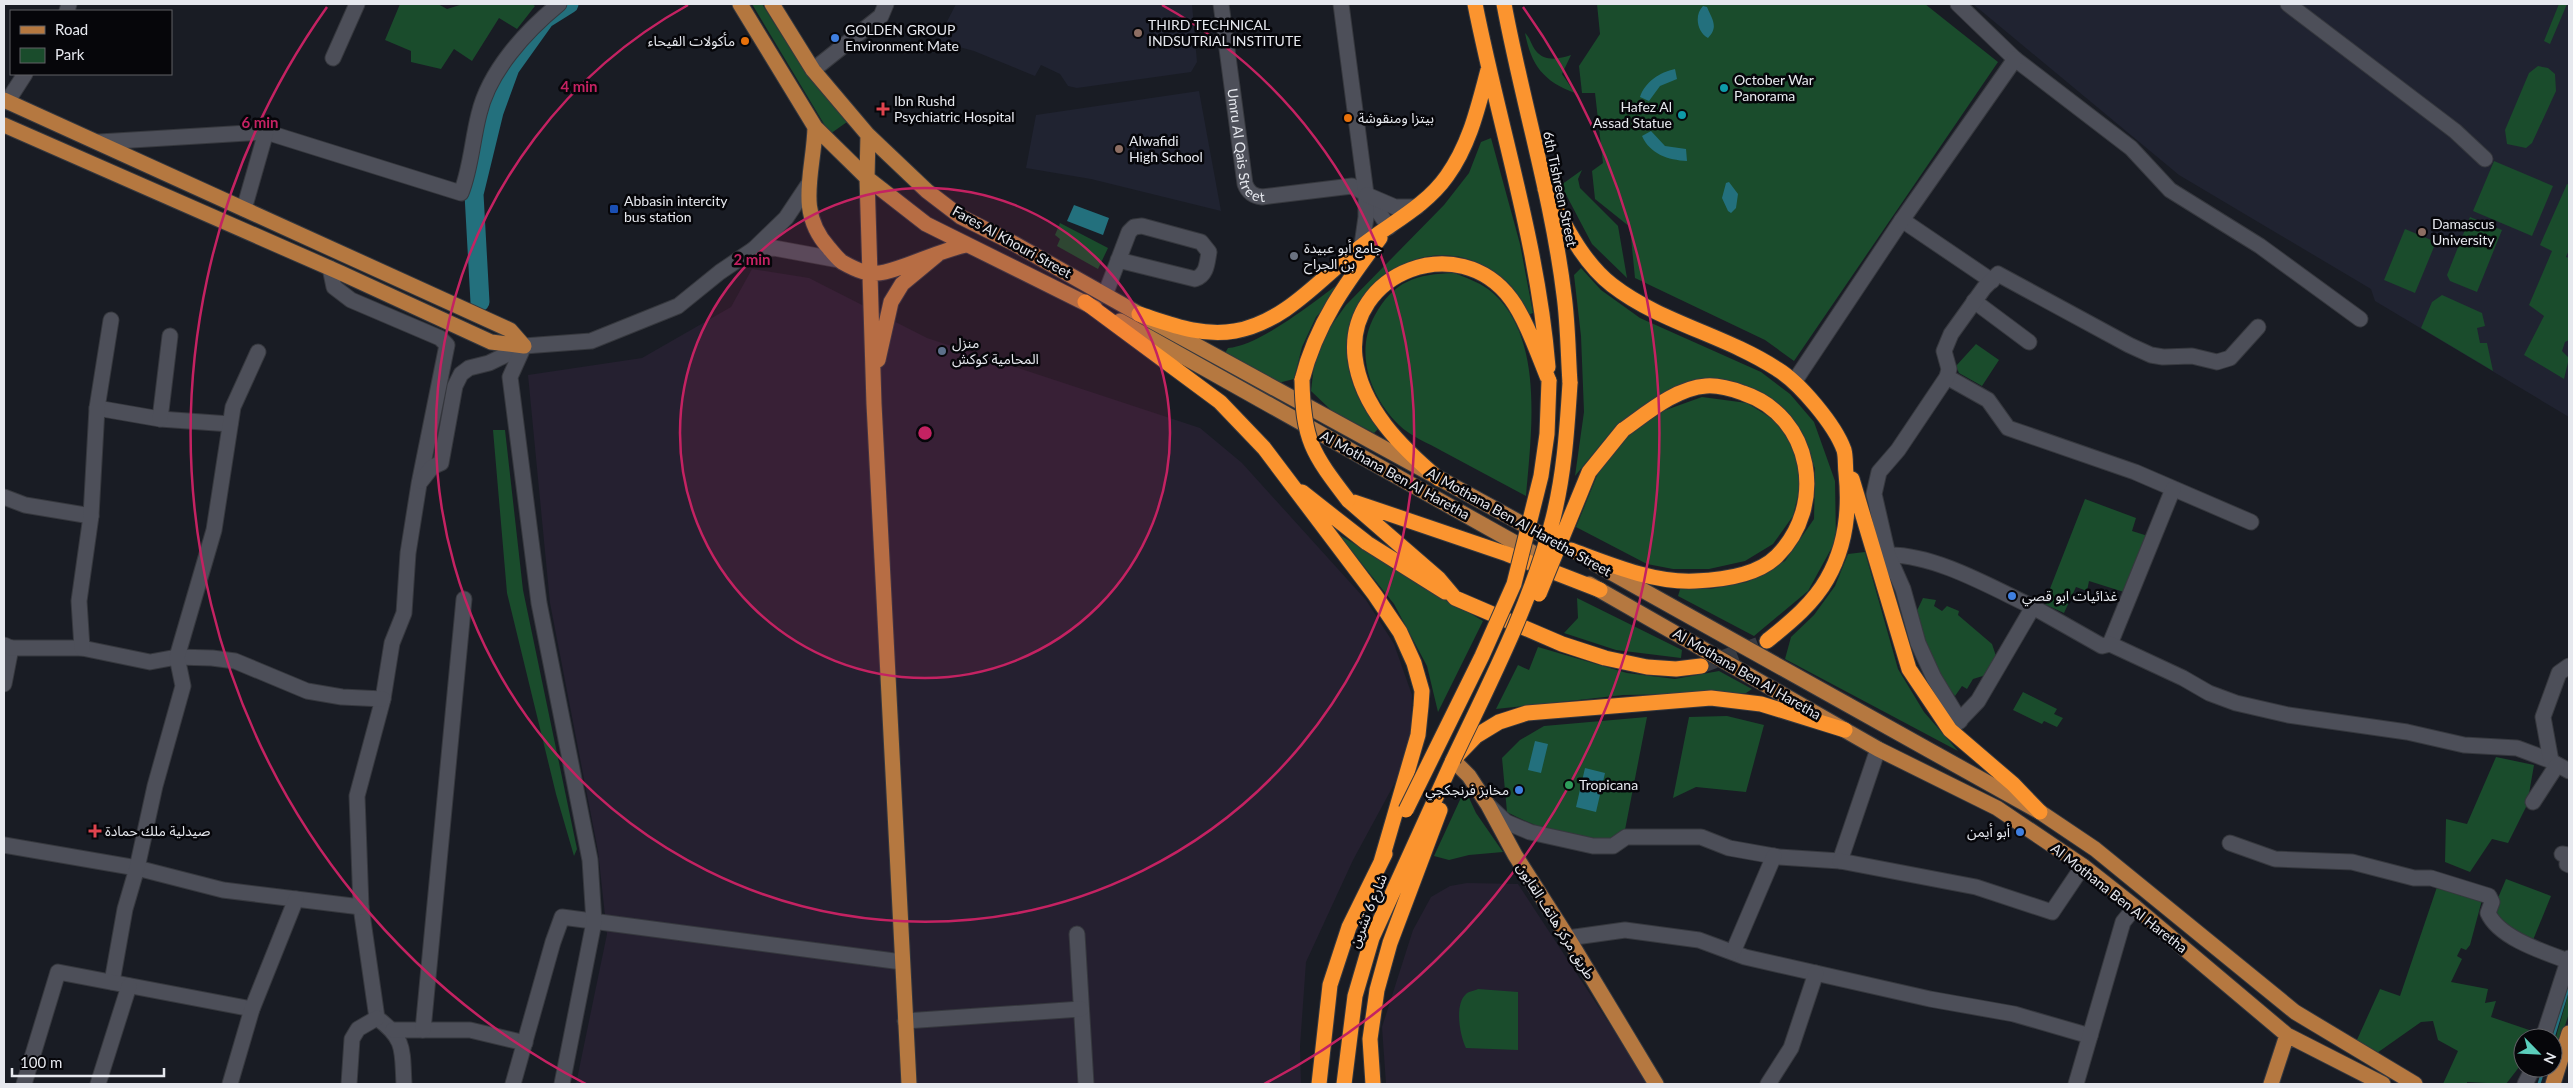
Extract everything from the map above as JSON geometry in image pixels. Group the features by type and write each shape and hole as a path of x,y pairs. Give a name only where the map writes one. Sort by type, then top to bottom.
{"highway":[{"path":"1475,4 1488,70 1533,254 1544,313 1549,381"},
{"name":"6th Tishreen Street","path":"1496,666 1528,595 1551,526 1561,482 1567,434 1570,383 1564,296 1545,189 1515,66 1504,4"},
{"path":"1139,314 1201,332 1233,331 1256,325 1286,309 1362,245 1416,207 1447,177 1460,155 1472,128 1488,70"},
{"path":"1545,189 1585,257 1611,284 1638,303 1747,351 1778,369 1794,382 1830,425 1844,450 1909,669 1955,725 2040,812"},
{"path":"1389,227 1362,262 1320,326 1309,350 1302,380 1303,417 1318,462 1348,500 1439,579 1455,598"},
{"path":"1439,478 1408,453 1372,405 1362,385 1355,356 1359,324 1372,300 1393,277 1424,264 1458,264 1478,271 1496,284 1511,299 1549,381"},
{"path":"1084,302 1220,402 1264,448 1293,485 1400,632 1414,663 1422,691 1418,735 1381,862"},
{"name":"شارع 6 تشرين","path":"1319,1084 1330,985 1349,927 1482,656 1514,584 1532,519 1541,476 1547,434 1549,381"},
{"path":"1373,1084 1370,1039 1377,990 1390,943 1416,880 1442,803 1450,766 1496,666 1536,599 1562,532 1589,472 1623,430 1660,404 1683,392 1706,386 1729,389 1750,396 1770,406 1787,422 1800,443 1808,468 1808,496 1802,517 1790,539 1776,557 1758,568 1736,576 1694,581 1650,575 1614,566 1571,550"},
{"path":"1767,641 1800,614 1827,580 1842,550 1848,495 1844,450"},
{"path":"1293,485 1367,543 1455,598 1562,644 1605,658 1647,667 1676,669 1701,666"},
{"path":"1348,500 1507,554 1600,590"},
{"path":"1450,766 1476,736 1499,722 1527,713 1711,698 1761,704 1845,730"},
{"name":"شارع 6 تشرين","path":"1344,1084 1355,996 1372,938 1450,766"}],"main road":[{"name":"Fares Al Khouri Street","path":"740,4 815,127 867,178 926,224 1084,302"},
{"name":"Fares Al Khouri Street","path":"772,4 813,70 868,135 927,191 961,217 1013,243 1139,314"},
{"path":"5,101 510,330 524,346"},
{"path":"4,125 324,265 490,342 524,346"},
{"path":"815,127 814,155 808,185 809,214 817,236 839,260 857,271 870,273 885,272 942,250 966,245"},
{"path":"868,135 867,178 874,404 909,1084"},
{"path":"324,265 326,246"},
{"path":"873,376 881,351 884,326 891,302 902,284 942,250"},
{"name":"Al Mothana Ben Al Haretha","path":"1084,302 1600,590 1845,730 1997,808 2082,866 2135,907 2287,1035 2384,1084"},
{"name":"Al Mothana Ben Al Haretha Street","path":"1139,314 1571,550 1898,733"},
{"name":"Al Mothana Ben Al Haretha","path":"1898,733 2040,812 2095,849 2295,1012 2415,1084"},
{"name":"طريق مركز هاتف القابون","path":"1450,766 1469,776 1488,805 1514,855 1568,938 1656,1084"},
{"path":"2553,1084 2569,1033"},
{"path":"2270,1084 2287,1035"}],"street":[{"path":"333,58 357,4"},
{"path":"99,142 266,132 461,193 468,177 479,112 491,85 524,34 559,4"},
{"path":"813,70 880,16 886,4"},
{"name":"Umru Al Qais Street","path":"1221,4 1245,184 1248,190 1254,195 1262,197 1347,186 1357,188 1366,194"},
{"path":"1341,4 1366,194 1366,218 1362,245"},
{"path":"1958,4 2015,59 2131,148 2170,190 2260,246 2360,319"},
{"path":"2288,4 2455,131 2485,159"},
{"path":"1794,382 1902,220 2015,59"},
{"path":"5,101 24,75"},
{"path":"244,209 266,132"},
{"path":"419,484 432,467 441,464 455,386 461,374 469,368 489,363 524,346 591,341 678,306 720,272 754,249 786,218 808,185"},
{"path":"1366,194 1374,200 1395,207 1416,207"},
{"path":"1366,194 1389,227"},
{"path":"1902,220 1992,281"},
{"path":"1105,295 1118,260 1129,232 1138,226 1201,242 1209,252 1204,273 1195,279 1118,260"},
{"path":"754,249 774,248 839,260"},
{"path":"324,265 334,287 352,300 440,338 448,344 419,484 408,553 404,613 392,643 383,700 358,796 361,907 377,1018 393,1030 402,1046 404,1084"},
{"path":"2033,607 1978,701 1955,725 1918,644 1903,589 1888,555 1874,494 1879,472 1898,450 1947,377 1948,369 1944,351 1951,334 1974,302 1998,274 2151,355 2163,357 2192,356 2211,362 2224,361 2230,358 2258,327"},
{"path":"1974,302 2030,342"},
{"path":"82,648 79,601 92,516 97,408 111,320"},
{"path":"160,419 170,336"},
{"path":"524,346 510,377 539,603 590,860 594,922 562,1084"},
{"path":"112,982 125,909 138,868 155,786 183,686 178,656 214,530 233,407 258,352"},
{"path":"1947,377 1988,400 1995,407 2008,428 2135,472 2251,522"},
{"path":"97,408 160,419 230,424"},
{"path":"2110,644 2173,490"},
{"path":"4,497 25,505 92,516"},
{"path":"1888,555 1906,555 1949,570 2033,607 2102,646 2110,644 2183,678 2208,693 2236,703 2288,715 2407,732 2464,745 2517,748 2559,766"},
{"path":"424,1030 464,599"},
{"path":"4,684 7,646 82,648 150,662 178,656 235,661 307,692 383,700"},
{"path":"2559,766 2543,717 2559,673 2569,666"},
{"path":"1840,861 1878,748"},
{"path":"2533,802 2559,766"},
{"path":"1488,805 1506,822 1530,832 1593,846 1613,846 1626,837 1701,837 1729,848 1774,856 1840,861 1976,887 2052,912 2082,866"},
{"path":"2230,844 2275,859 2352,862 2414,878 2431,878 2489,896 2492,902 2488,914 2492,922 2529,946 2569,960 2546,1028"},
{"path":"4,845 138,868 223,890 361,907"},
{"path":"1733,952 1774,856"},
{"path":"230,1084 252,1009 296,899"},
{"path":"2076,1084 2123,922 2135,907"},
{"path":"513,1084 553,942 562,917 902,962"},
{"path":"1568,938 1625,930 1699,940 1733,952 1816,973 1930,999 2014,1014 2090,1036"},
{"path":"1077,934 1086,1084"},
{"path":"24,1084 58,972 252,1009"},
{"path":"1768,1084 1791,1048 1816,973"},
{"path":"98,1084 129,986"},
{"path":"905,1021 1081,1008"},
{"path":"349,1084 352,1039 358,1029 377,1018"},
{"path":"393,1030 470,1030 525,1043"}],"shaded area":[{"path":"956,4 1192,4 1197,62 1191,72 1077,88 1068,86 1060,74 1041,65 1035,76 974,51 937,41"},
{"name":"Damascus University","path":"1973,4 2569,4 2569,417 2375,301 2371,289 2179,175"},
{"name":"Alwafidi High School","path":"1199,91 1221,211 1091,179 1026,168 1036,115"},
{"path":"752,269 809,278 927,338 1200,428 1242,463 1366,600 1394,644 1412,695 1411,737 1398,777 1353,860 1306,962 1300,1046 1301,1084 576,1084 607,934 598,851 550,603 528,375 642,358 731,307"},
{"path":"1467,883 1518,884 1649,1084 1386,1084 1382,1027 1413,930 1431,897 1450,886"}],"green space":[{"path":"400,4 438,4 447,9 463,4 532,4 535,6 517,29 499,18 472,61 454,49 441,69 411,62 411,51 385,40"},
{"path":"752,4 762,4 806,73 847,122 830,134"},
{"path":"1597,4 1925,4 1998,62 1794,361 1765,340 1635,278 1630,227 1595,199 1592,171 1603,163 1595,93 1582,93 1579,66 1600,34"},
{"path":"2559,4 2567,4 2550,44 2544,41"},
{"path":"1525,33 1536,51 1544,57 1557,58 1571,55 1562,74 1575,93 1564,89 1547,78 1541,71 1531,54"},
{"path":"2538,66 2548,68 2555,74 2556,91 2532,143 2526,148 2507,144 2505,130 2529,73"},
{"path":"1491,138 1520,244 1533,313 1525,316 1515,291 1507,282 1487,267 1476,262 1456,257 1437,256 1419,259 1401,266 1386,276 1372,289 1361,306 1347,345 1349,369 1355,390 1365,410 1379,428 1374,433 1332,411 1311,391 1314,365 1326,333 1346,305 1444,205 1469,173 1481,142"},
{"path":"2494,161 2553,186 2532,236 2473,211"},
{"path":"1582,170 1578,179 1580,188 1618,226 1627,278 1592,244 1561,185"},
{"path":"2567,184 2569,185 2569,250 2566,257 2569,258 2569,340 2565,342 2562,351 2569,358 2564,379 2524,355 2544,316 2529,305 2552,251 2540,245"},
{"path":"2470,217 2502,230 2477,292 2450,281 2447,275"},
{"path":"1060,223 1108,248 1098,269 1057,246 1060,239 1055,235"},
{"path":"2405,229 2436,242 2415,293 2384,280"},
{"path":"1361,267 1316,317 1302,347 1294,379 1278,383 1224,355 1228,348 1259,338 1296,315"},
{"path":"1581,268 1601,290 1640,318 1761,372 1790,394 1814,422 1835,481 1836,540 1808,591 1754,636 1678,596 1681,586 1710,589 1747,582 1785,561 1814,519 1815,469 1804,437 1787,411 1761,392 1720,379 1684,383 1648,402 1611,432 1575,476 1584,412 1581,336 1574,275"},
{"path":"1454,273 1488,289 1506,308 1519,331 1527,357 1531,386 1530,444 1526,496 1408,433 1389,414 1380,401 1368,373 1366,344 1369,329 1382,303 1398,287 1407,282 1428,275"},
{"path":"2442,295 2482,313 2485,326 2477,328 2480,343 2487,343 2493,371 2421,328 2432,302"},
{"path":"1976,344 1999,360 1982,386 1959,373 1956,366"},
{"path":"1702,397 1747,403 1776,421 1796,452 1801,483 1793,516 1773,544 1745,561 1709,569 1673,569 1647,564 1576,527 1598,473 1630,434 1663,411"},
{"path":"493,430 505,430 523,590 577,849 574,856 556,794 507,593"},
{"path":"2085,499 2136,518 2132,531 2148,536 2127,593 2089,581 2087,591 2076,587 2064,613 2044,604"},
{"path":"1338,534 1483,621 1438,712 1427,666 1394,604"},
{"path":"1865,552 1898,669 1924,712 1958,751 1785,659 1791,637 1814,615 1835,586 1848,554"},
{"path":"1577,598 1682,650 1681,658 1616,650 1564,633 1578,618"},
{"path":"1923,598 1936,600 1934,606 1942,611 1947,606 1959,611 1958,615 1992,644 1996,656 1986,675 1973,679 1967,689 1962,686 1955,696 1942,680 1914,617"},
{"path":"1538,647 1627,673 1675,679 1719,671 1752,689 1746,693 1623,695 1496,709 1518,665 1529,670"},
{"path":"2023,692 2057,709 2054,714 2063,718 2057,727 2044,721 2042,724 2013,710"},
{"path":"1727,716 1764,725 1746,792 1696,787 1673,798 1689,717"},
{"name":"Tropicana","path":"1647,717 1623,840 1593,840 1563,835 1534,825 1507,812 1502,758 1520,740 1544,726"},
{"path":"2496,757 2534,765 2527,805 2508,843 2492,839 2470,872 2445,862 2446,819 2467,824"},
{"path":"1465,789 1476,813 1503,852 1469,855 1449,860 1434,856"},
{"path":"2506,879 2551,896 2533,940 2495,921 2493,910"},
{"path":"2437,887 2482,900 2470,945 2466,950 2461,948 2457,956 2462,959 2451,982 2488,989 2485,1003 2496,1001 2491,1017 2523,1028 2513,1028 2513,1075 2506,1084 2467,1082 2467,1084 2443,1084 2458,1051 2438,1040 2433,1021 2421,1022 2377,1053 2356,1042 2380,989 2400,996"},
{"path":"1478,989 1518,992 1518,1050 1466,1048 1460,1029 1460,1005 1466,994"},
{"path":"2569,992 2569,1013 2563,1032 2563,1028 2559,1028"}],"water":[{"path":"1703,6 1707,7 1714,23 1713,30 1708,38 1701,32 1698,23 1698,14"},
{"path":"1675,69 1677,79 1660,86 1649,101 1640,97 1645,87 1654,78"},
{"path":"1651,131 1665,146 1686,149 1687,161 1673,159 1655,152 1642,136"},
{"path":"1729,182 1738,194 1736,208 1731,213 1728,211 1722,198 1726,183"},
{"path":"1074,205 1109,218 1103,235 1067,221"},
{"path":"1535,741 1548,744 1541,773 1528,770"},
{"path":"1585,768 1605,773 1596,812 1576,807"}],"waterway":[{"path":"480,302 474,194 494,112 510,68 545,19 569,4"},
{"path":"2556,1028 2569,986"},
{"path":"2539,1084 2541,1078"}],"tunnel":[{"path":"1701,666 1767,641"}],"place":[{"name":"THIRD TECHNICAL INDSUTRIAL INSTITUTE","path":"1138,33"},
{"name":"GOLDEN GROUP Environment Mate","path":"835,38"},
{"name":"مأكولات الفيحاء","path":"745,41"},
{"name":"October War Panorama","path":"1724,88"},
{"name":"Ibn Rushd Psychiatric Hospital","path":"883,109"},
{"name":"Hafez Al Assad Statue","path":"1682,115"},
{"name":"بيتزا ومنقوشة","path":"1348,118"},
{"name":"Alwafidi High School","path":"1119,149"},
{"name":"Abbasin intercity bus station","path":"614,209"},
{"name":"Damascus University","path":"2422,232"},
{"name":"جامع أبو عبيدة بن الجراح","path":"1294,256"},
{"name":"منزل المحامية كوكش","path":"942,351"},
{"name":"غذائيات ابو قصي","path":"2012,596"},
{"name":"Tropicana","path":"1569,785"},
{"name":"مخابز فرنجكجي","path":"1519,790"},
{"name":"صيدلية ملك حمادة","path":"95,831"},
{"name":"أبو أيمن","path":"2020,832"}]}
